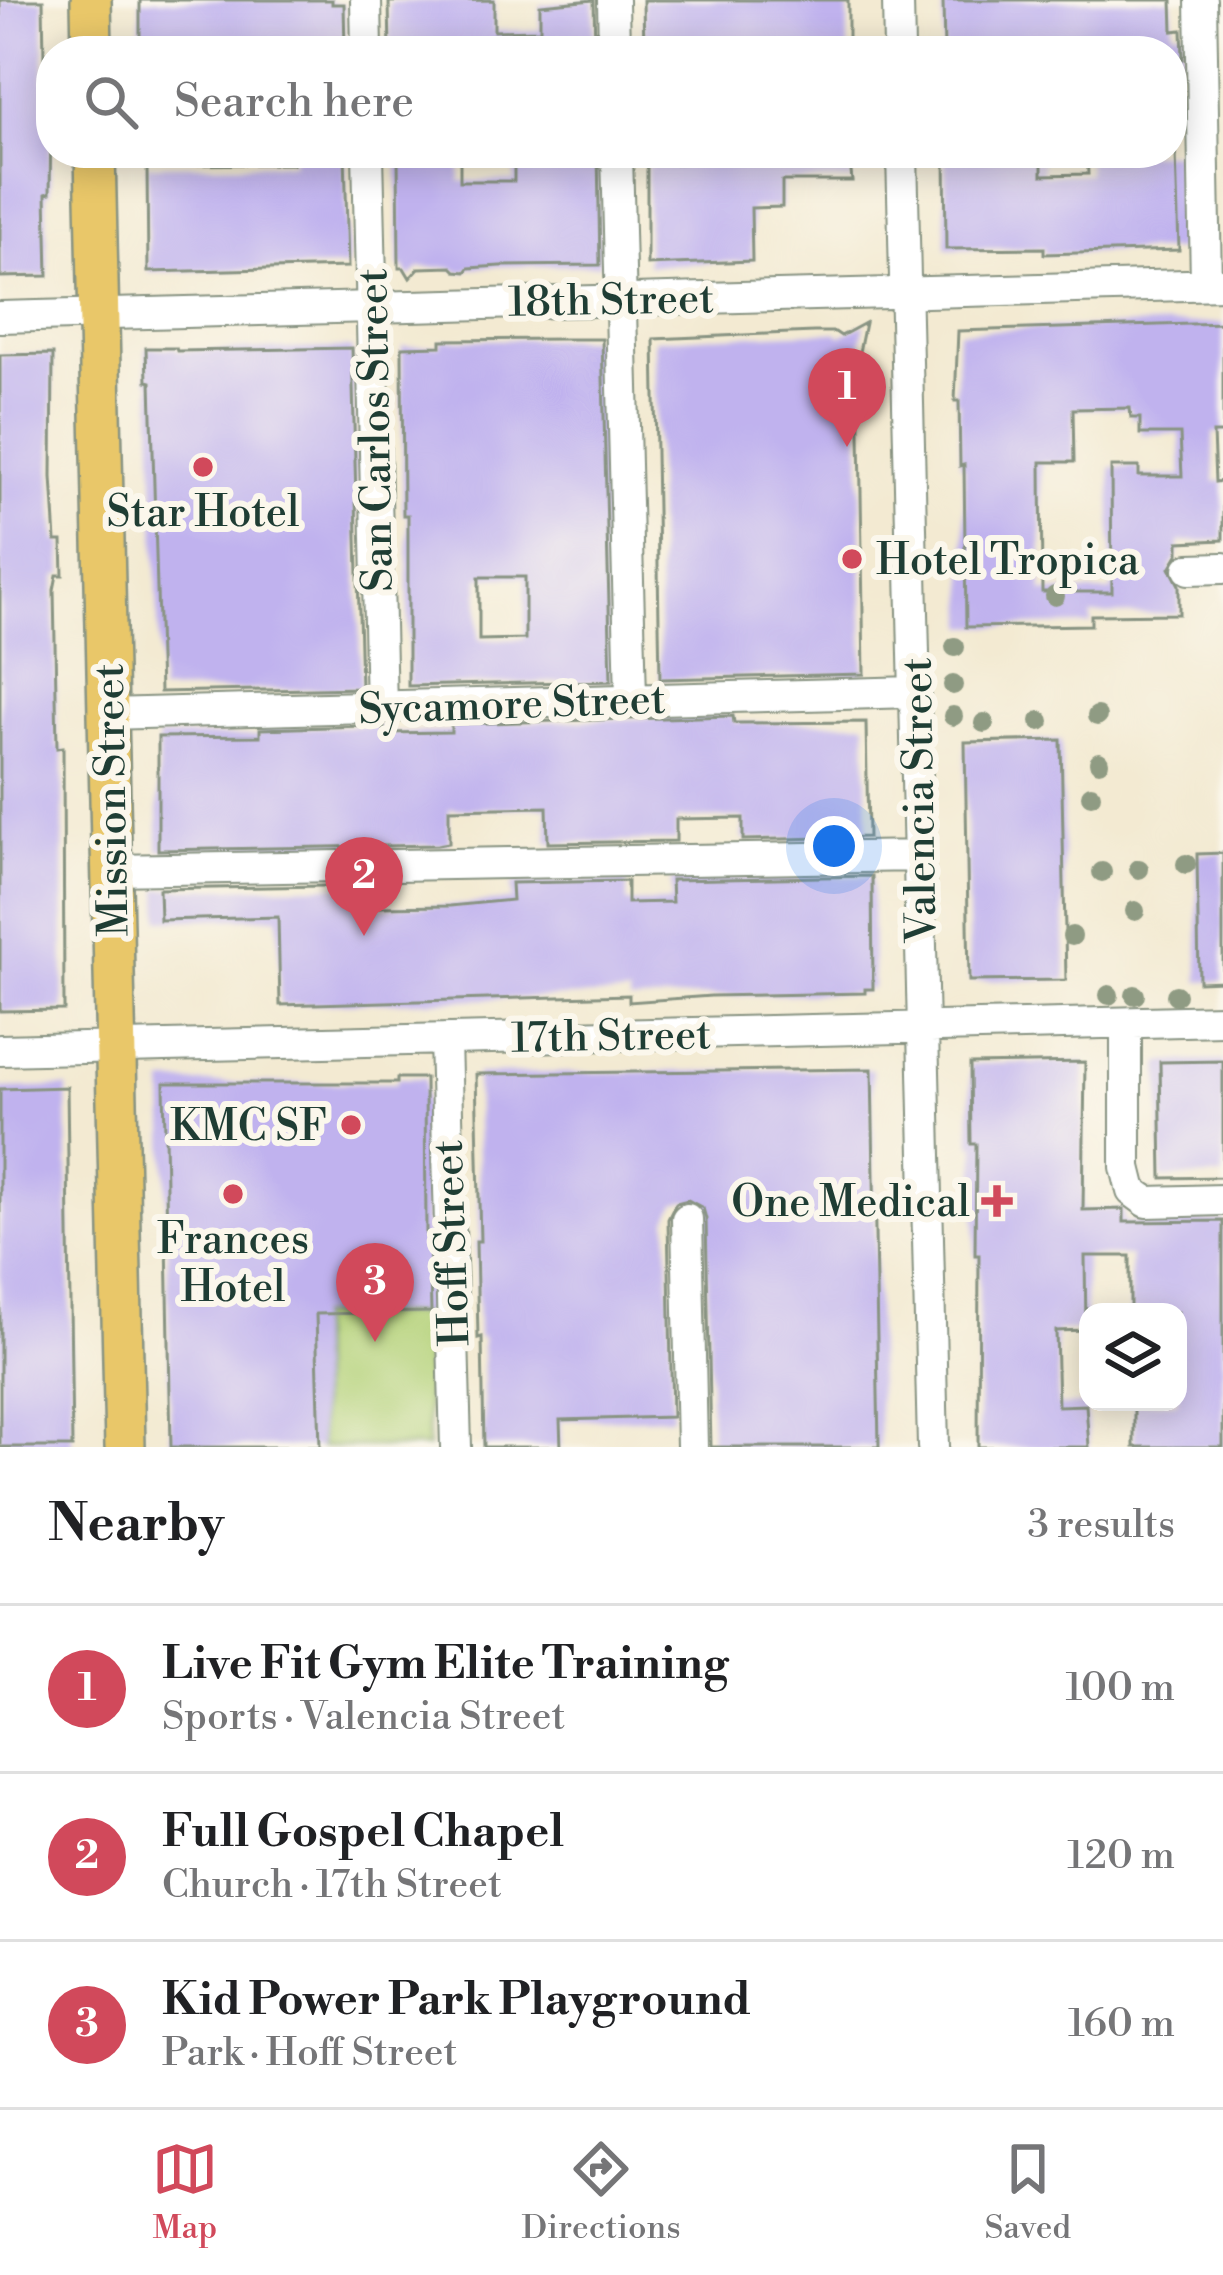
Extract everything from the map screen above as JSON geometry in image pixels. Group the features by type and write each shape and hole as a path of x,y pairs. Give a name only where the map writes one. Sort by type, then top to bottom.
{"main road":[{"path":"91,0 92,36"},
{"name":"Mission Street","path":"95,168 124,1447"}],"street":[{"path":"366,0 367,36"},
{"path":"613,0 614,36"},
{"path":"898,0 899,36"},
{"path":"1202,0 1214,284"},
{"name":"San Carlos Street","path":"368,168 381,708"},
{"path":"617,168 631,698"},
{"name":"Valencia Street","path":"902,168 934,1447"},
{"name":"18th Street","path":"0,317 1214,284"},
{"path":"1189,569 1223,568"},
{"name":"Sycamore Street","path":"108,714 915,692"},
{"path":"112,870 920,856"},
{"name":"17th Street","path":"0,1050 1223,1020"},
{"path":"1126,1023 1126,1167 1132,1191 1147,1202 1223,1200"},
{"name":"Hoff Street","path":"445,1040 456,1447"},
{"path":"687,1219 692,1447"}],"green space":[{"path":"425,1314 428,1447 320,1447 318,1316"}],"building":[{"path":"0,0 43,0 44,36 36,36 36,168 50,168 50,193 46,194 48,276 0,277"},
{"path":"140,0 332,0 332,4 344,4 345,36 140,36"},
{"path":"494,0 494,31 540,30 540,5 594,0 595,36 390,36 389,2"},
{"path":"643,0 848,0 848,36 644,36"},
{"path":"943,0 1172,0 1173,31 1182,30 1182,36 944,36"},
{"path":"147,168 345,168 348,267 148,272"},
{"path":"398,168 460,168 460,181 514,181 514,168 598,168 600,265 501,266 466,272 452,267 419,268 410,278 399,268"},
{"path":"647,168 851,168 852,181 782,181 782,207 751,208 752,261 647,265"},
{"path":"945,168 1042,168 1042,175 1088,174 1088,168 1176,168 1179,250 1044,254 1044,248 946,249"},
{"path":"865,323 858,357 867,364 859,372 864,674 660,679 654,339 814,332 841,336"},
{"path":"1223,323 1223,433 1213,433 1215,482 1223,481 1223,540 1179,542 1170,568 1179,585 1179,614 1091,615 1091,625 966,627 964,465 960,466 959,401 955,401 958,331","holes":["1130,408 1131,418 1140,418 1140,434 1180,434 1182,476 1139,476 1139,467 1111,467 1112,592 1042,592 1041,462 1074,462 1073,409"]},
{"path":"602,339 611,681 408,686 402,347 441,346 441,340","holes":["479,577 525,577 525,639 479,640"]},
{"path":"146,348 352,348 361,688 160,692 151,382 147,381"},
{"path":"53,354 52,477 63,575 57,575 54,590 57,748 63,747 64,1010 0,1011 0,355"},
{"path":"733,716 734,723 866,722 868,837 743,840 743,818 676,819 676,841 548,843 547,807 449,809 449,843 437,845 158,850 158,737 260,736 260,729 365,726 384,727 384,733 451,732 451,724"},
{"path":"1061,740 1066,980 969,981 965,742"},
{"path":"1223,853 1223,981 1199,982 1197,854"},
{"path":"872,876 873,989 865,993 629,1002 629,995 280,1005 278,917 160,920 159,889 379,885 379,907 450,906 512,900 511,883 627,881 627,903 672,902 671,880"},
{"path":"1223,1061 1223,1177 1162,1178 1160,1062"},
{"path":"1085,1062 1083,1210 1124,1209 1124,1222 1223,1221 1223,1447 1134,1447 1134,1411 1187,1411 1187,1303 1130,1303 1130,1256 1085,1256 1086,1303 1079,1303 1079,1330 1056,1331 1058,1406 1079,1405 1079,1411 1086,1411 1089,1447 978,1447 979,1255 975,1255 976,1144 971,1144 970,1064"},
{"path":"872,1069 879,1447 711,1447 706,1219 703,1208 688,1200 676,1203 668,1219 672,1417 560,1420 561,1447 484,1447 482,1337 478,1338 476,1074"},
{"path":"397,1078 425,1078 431,1312 316,1314 320,1447 171,1447 164,1083 397,1083"},
{"path":"67,1087 72,1447 0,1447 0,1089"}],"place":[{"name":"Live Fit Gym Elite Training","path":"847,447"},
{"name":"Star Hotel","path":"203,467"},
{"name":"Hotel Tropica","path":"852,559"},
{"name":"Full Gospel Chapel","path":"364,936"},
{"name":"KMC SF","path":"351,1125"},
{"name":"Frances Hotel","path":"233,1194"},
{"name":"One Medical","path":"997,1201"},
{"name":"Kid Power Park Playground","path":"375,1342"}]}
